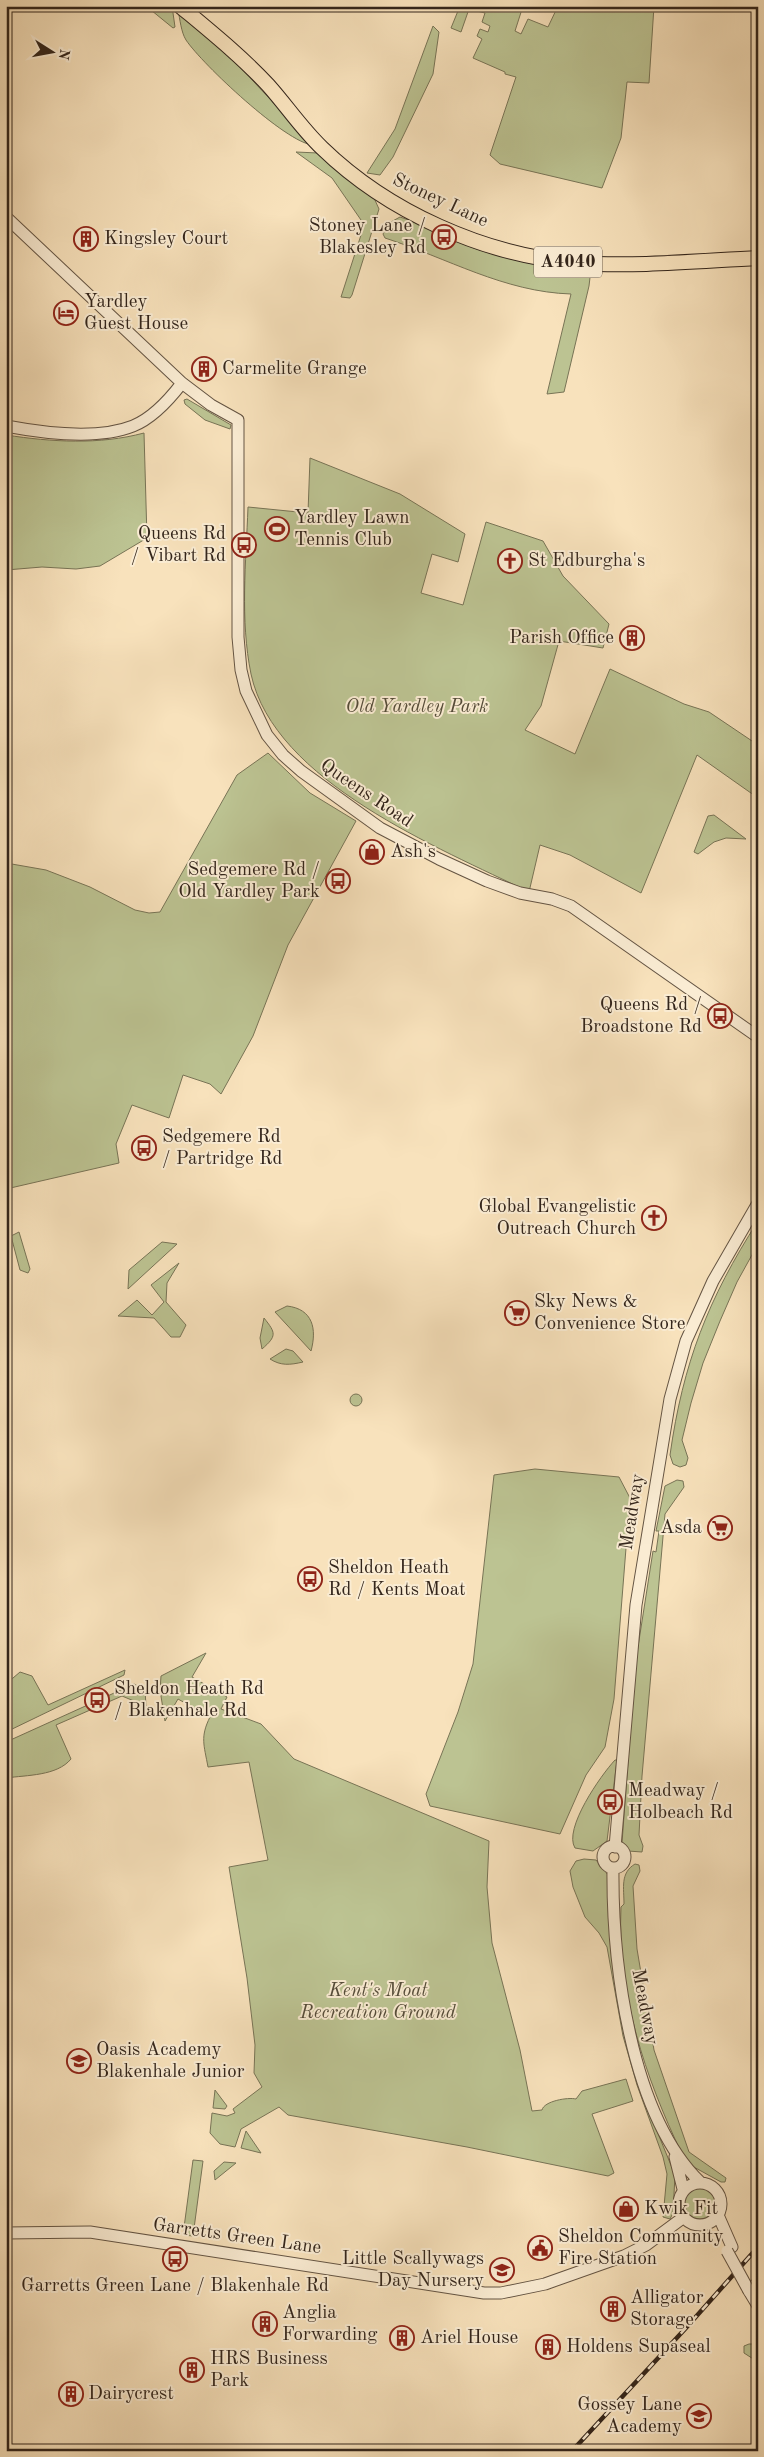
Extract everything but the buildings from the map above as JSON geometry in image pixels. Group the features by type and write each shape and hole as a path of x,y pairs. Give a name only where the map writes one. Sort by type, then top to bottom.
{"main road":[{"name":"Stoney Lane","path":"180,6 267,84 321,147 382,197 414,214 486,243 550,260 599,263 758,258"}],"street":[{"path":"6,218 182,383 154,413 133,426 123,429 106,432 69,433 6,426"},
{"name":"Queens Road","path":"182,383 211,405 238,420 237,601 241,670 253,710 267,735 282,755 367,820 439,859 506,888 571,906 758,1037"},
{"name":"Meadway","path":"700,2182 686,2168 672,2146 651,2102 641,2075 625,2008 615,1938 613,1868 618,1867 624,1860 623,1852 615,1847 636,1605 653,1490 670,1399 686,1341 709,1289 758,1203"},
{"name":"Meadway","path":"672,2146 683,2189"},
{"path":"693,2182 709,2185 717,2192 721,2204 718,2215 708,2224 694,2224 684,2217 680,2212 679,2202 683,2189 693,2182"},
{"path":"718,2215 730,2249"},
{"name":"Garretts Green Lane","path":"6,2233 90,2232 484,2293 501,2293 545,2284 624,2256 646,2245 684,2217"},
{"path":"708,2224 730,2249 754,2289 758,2306"}],"green space":[{"path":"146,6 172,6 175,27 173,28"},
{"path":"460,6 523,6 515,31 521,34 528,19 548,27 558,6 654,6 649,83 627,82 621,138 602,188 500,164 490,155 516,77 505,74 505,72 473,58 482,39 477,36 480,29 488,32 490,26 482,22 485,13 469,9 461,32 451,28"},
{"path":"178,10 239,66 313,145 300,141 265,117 245,101 209,66 184,37"},
{"path":"433,26 439,32 433,74 393,157 380,175 367,173 395,129"},
{"path":"296,152 318,153 374,198 379,209 350,298 341,297 361,235 361,220 332,178"},
{"path":"400,217 474,248 503,256 532,262 591,269 589,286 564,392 547,394 571,294 546,292 499,281 385,238 383,234 389,223"},
{"path":"187,399 231,425 230,429 205,420 185,404 184,400"},
{"path":"144,433 147,538 100,566 76,569 42,567 6,570 6,435 58,441 93,441"},
{"name":"Old Yardley Park","path":"310,458 400,494 465,534 458,562 432,554 421,593 463,605 486,522 543,541 563,576 609,624 603,648 559,641 541,706 525,730 575,754 610,669 684,704 709,712 758,745 758,798 697,755 641,893 570,855 540,845 529,892 451,855 408,832 365,807 326,779 292,747 266,713 251,674 246,633 245,591 248,507 308,513"},
{"path":"268,753 310,793 356,821 288,945 253,1036 221,1094 210,1084 183,1075 169,1118 132,1105 116,1144 119,1163 6,1189 6,863 46,870 90,887 135,910 149,913 160,912 237,775"},
{"path":"714,815 746,839 726,838 714,842 698,854 694,852 708,816"},
{"path":"758,1221 758,1244 737,1282 703,1363 682,1440 688,1458 686,1465 680,1467 673,1464 670,1455 675,1422 690,1361 700,1333 725,1278"},
{"path":"19,1232 30,1269 28,1273 20,1270 11,1236"},
{"path":"162,1242 177,1244 128,1289 129,1270"},
{"path":"179,1263 167,1283 166,1302 186,1325 180,1337 171,1337 154,1318 118,1316 137,1300 152,1315 164,1302 151,1285"},
{"path":"287,1306 303,1311 311,1321 313,1343 311,1351 275,1312"},
{"path":"264,1318 271,1327 273,1334 270,1341 262,1349 260,1338"},
{"path":"286,1349 293,1351 303,1362 286,1364 270,1359"},
{"path":"354,1394 358,1394 362,1400 358,1406 354,1406 350,1402 350,1398"},
{"path":"535,1469 619,1477 630,1498 614,1699 605,1747 586,1775 560,1834 430,1806 426,1794 458,1712 473,1664 494,1475"},
{"path":"677,1480 683,1481 684,1487 665,1514 642,1776 639,1835 643,1846 642,1852 628,1851 622,1843 635,1666 653,1551 656,1552 659,1531 656,1531 665,1486"},
{"name":"Kent's Moat Recreation Ground","path":"206,1653 192,1677 227,1697 221,1709 261,1724 294,1759 489,1841 487,1887 492,1943 520,2050 532,2111 542,2110 547,2104 557,2100 576,2099 582,2091 626,2079 633,2101 592,2114 614,2173 608,2176 467,2147 288,2115 279,2107 241,2129 235,2147 220,2144 210,2133 212,2113 227,2116 235,2113 233,2109 262,2087 254,2073 255,2045 247,1978 229,1867 268,1860 249,1762 208,1767 204,1736 210,1717 178,1699 165,1721 160,1690 161,1676"},
{"path":"125,1670 124,1675 6,1732 6,1684 20,1672 32,1676 48,1705"},
{"path":"134,1684 145,1690 146,1706 122,1696 56,1725 71,1759 65,1765 50,1772 6,1778 6,1742"},
{"path":"617,1760 607,1841 593,1851 575,1848 573,1839 574,1828 585,1802 601,1777"},
{"path":"584,1859 596,1860 608,1875 611,1952 621,2014 643,2097 675,2175 673,2213 670,2219 663,2217 667,2174 663,2157 637,2085 623,2036 607,1947 599,1933 585,1917 573,1887 570,1871 576,1861"},
{"path":"635,1864 639,1865 640,1871 633,1886 637,1949 654,2050 689,2152 726,2178 725,2182 721,2182 692,2166 682,2154 656,2095 636,2034 629,2003 621,1939 621,1907 624,1904 624,1881 627,1872"},
{"path":"215,2090 227,2106 225,2109 213,2108"},
{"path":"246,2131 261,2153 241,2148"},
{"path":"193,2160 203,2161 193,2236 183,2235"},
{"path":"224,2162 236,2163 215,2180 214,2171"},
{"path":"700,2187 711,2192 716,2203 711,2214 700,2219 689,2214 684,2203 689,2192"},
{"path":"758,2344 758,2362 744,2353 744,2346"}],"railway":[{"path":"572,2451 758,2247"}],"place":[{"name":"Stoney Lane / Blakesley Rd","path":"444,237"},
{"name":"Kingsley Court","path":"86,239"},
{"name":"Yardley Guest House","path":"66,313"},
{"name":"Carmelite Grange","path":"204,369"},
{"name":"Yardley Lawn Tennis Club","path":"277,529"},
{"name":"Queens Rd / Vibart Rd","path":"244,545"},
{"name":"St Edburgha's","path":"510,561"},
{"name":"Parish Office","path":"632,638"},
{"name":"Ash's","path":"372,852"},
{"name":"Sedgemere Rd / Old Yardley Park","path":"338,881"},
{"name":"Queens Rd / Broadstone Rd","path":"720,1016"},
{"name":"Sedgemere Rd / Partridge Rd","path":"144,1148"},
{"name":"Global Evangelistic Outreach Church","path":"654,1218"},
{"name":"Sky News & Convenience Store","path":"517,1313"},
{"name":"Asda","path":"720,1528"},
{"name":"Sheldon Heath Rd / Kents Moat","path":"310,1579"},
{"name":"Sheldon Heath Rd / Blakenhale Rd","path":"97,1700"},
{"name":"Meadway / Holbeach Rd","path":"610,1802"},
{"name":"Oasis Academy Blakenhale Junior","path":"79,2061"},
{"name":"Kwik Fit","path":"626,2209"},
{"name":"Sheldon Community Fire Station","path":"540,2248"},
{"name":"Garretts Green Lane / Blakenhale Rd","path":"175,2259"},
{"name":"Little Scallywags Day Nursery","path":"502,2270"},
{"name":"Alligator Storage","path":"613,2309"},
{"name":"Anglia Forwarding","path":"265,2324"},
{"name":"Ariel House","path":"402,2338"},
{"name":"Holdens Supaseal","path":"548,2347"},
{"name":"HRS Business Park","path":"192,2370"},
{"name":"Dairycrest","path":"71,2394"},
{"name":"Gossey Lane Academy","path":"699,2416"}]}
